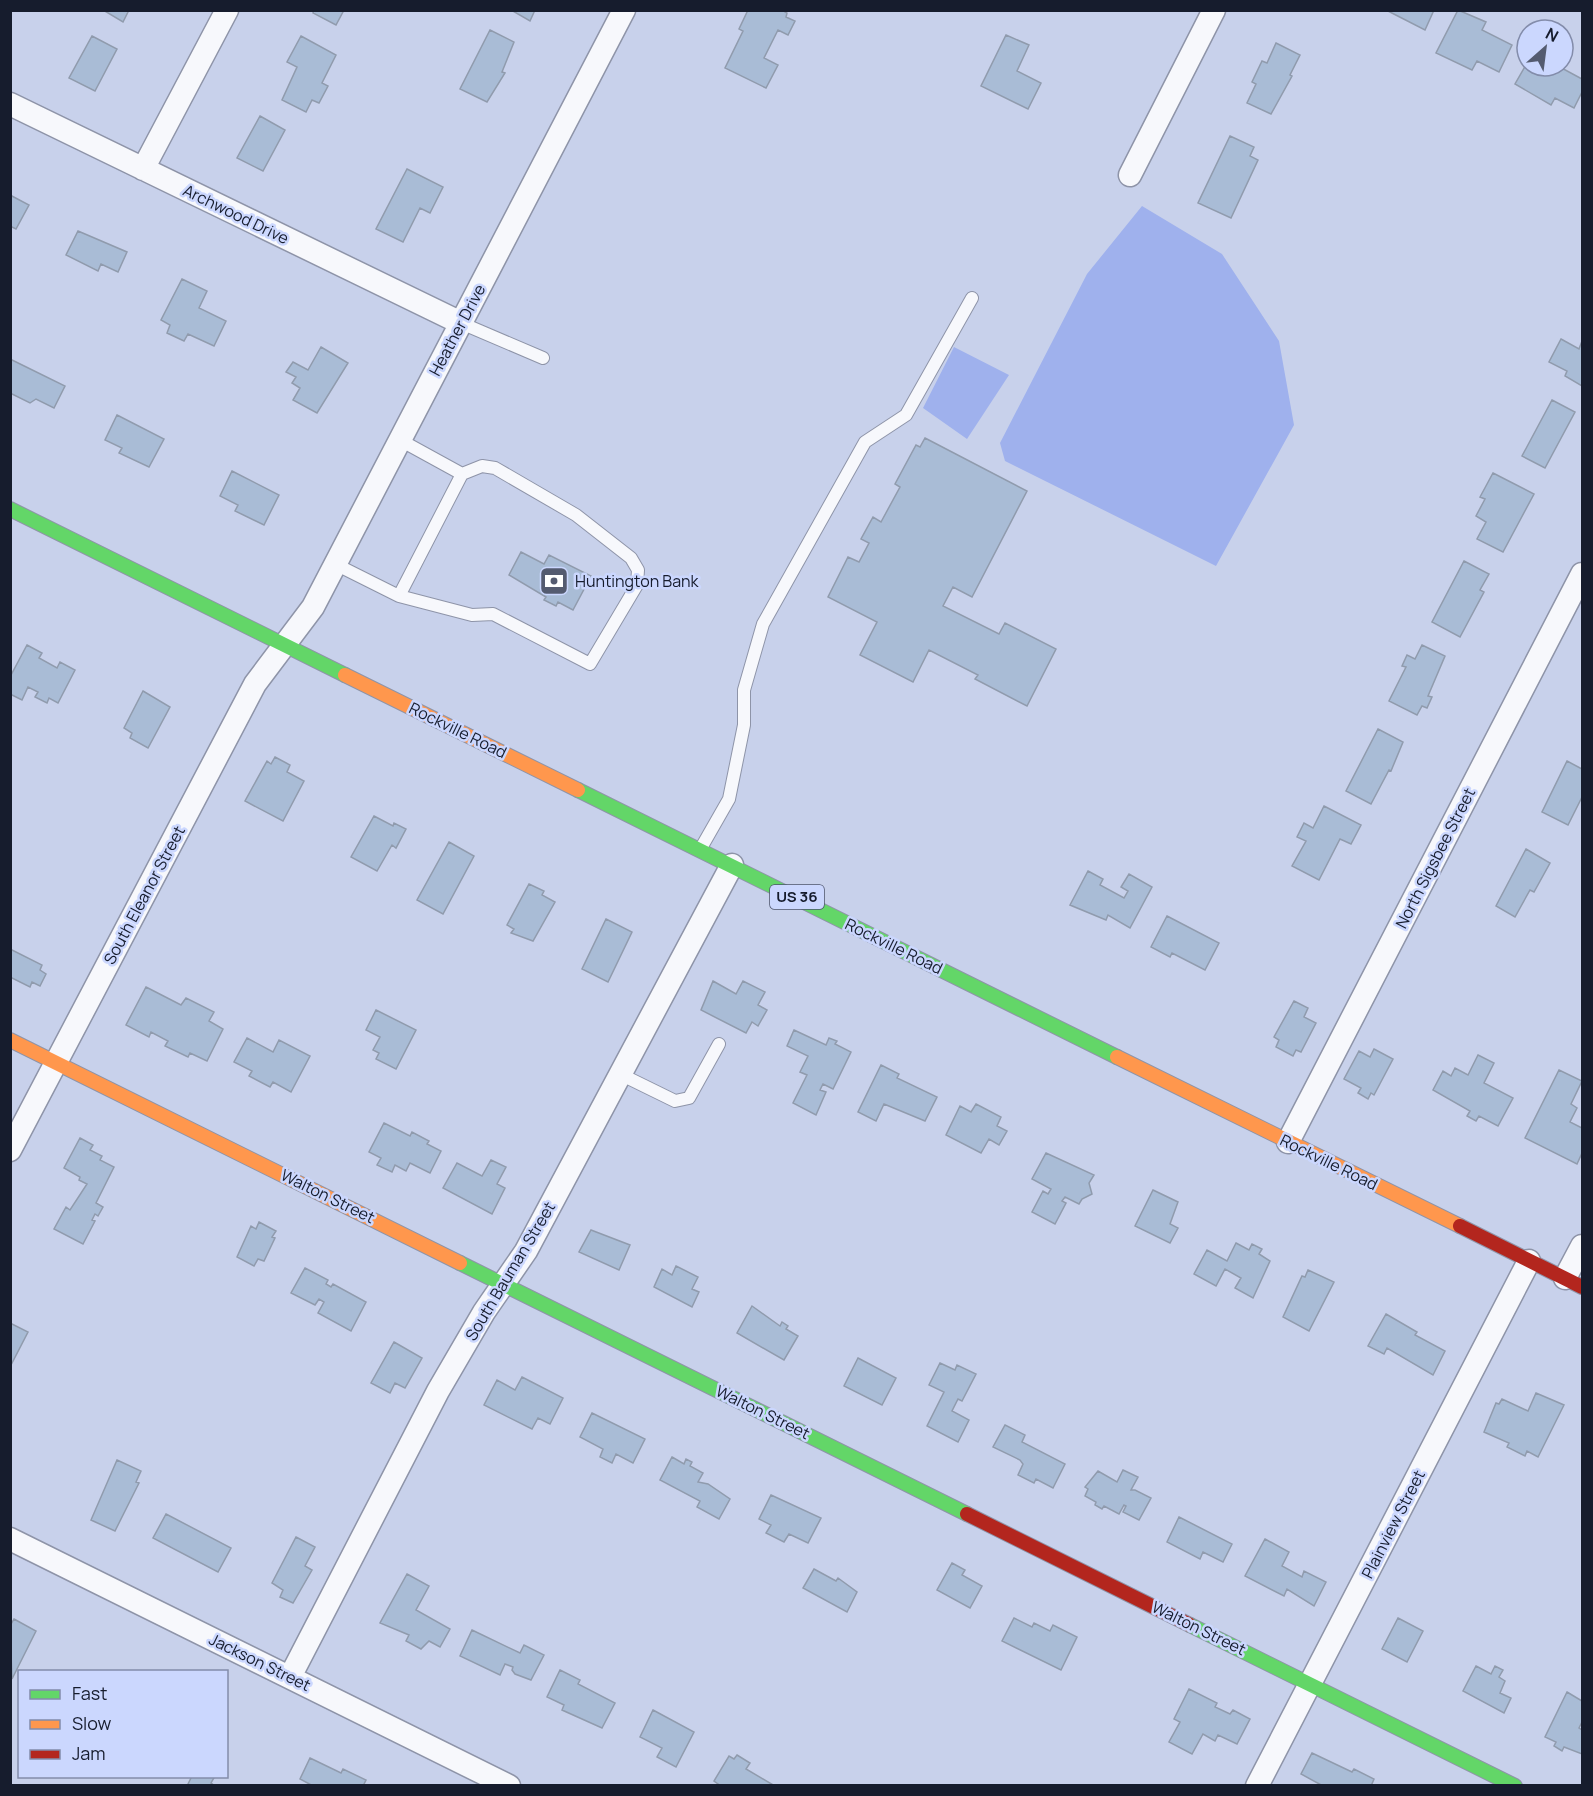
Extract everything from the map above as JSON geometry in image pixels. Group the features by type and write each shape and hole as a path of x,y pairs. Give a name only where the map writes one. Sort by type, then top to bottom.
{"main road":[{"name":"Rockville Road","path":"10,509 1574,1283"},
{"name":"Walton Street","path":"10,1040 1515,1785"}],"street":[{"path":"143,169 227,10"},
{"name":"Heather Drive","path":"283,645 307,617 624,10"},
{"path":"1130,175 1214,10"},
{"name":"Archwood Drive","path":"10,104 461,323"},
{"name":"North Sigsbee Street","path":"1288,1142 1582,574"},
{"name":"South Eleanor Street","path":"10,1150 255,684 283,645"},
{"name":"South Bauman Street","path":"290,1677 438,1391 526,1251 622,1075 732,865"},
{"path":"1574,1283 1582,1246"},
{"name":"Plainview Street","path":"1257,1785 1529,1261"},
{"name":"Jackson Street","path":"10,1539 509,1785"}],"lane":[{"path":"700,849 729,799 744,725 744,690 763,624 865,442 906,415 972,298"},
{"path":"461,323 543,358"},
{"path":"400,440 462,474"},
{"path":"335,564 399,596 472,615 493,614 590,664 637,585 638,570 631,558 576,515 495,468 482,466 462,474 399,596"},
{"path":"622,1075 675,1101 689,1098 719,1044"}],"shaded area":[{"path":"1142,206 1222,254 1279,341 1294,425 1216,566 1005,461 1000,443 1087,274"},
{"path":"954,347 1009,375 967,439 923,408"}],"building":[{"path":"103,10 129,10 123,22"},
{"path":"314,10 344,10 336,25 313,13"},
{"path":"511,10 535,10 530,21"},
{"path":"748,10 782,10 787,13 786,17 795,21 788,35 778,30 764,58 778,65 766,88 725,68 743,31 739,29"},
{"path":"1386,10 1434,10 1425,30"},
{"path":"1458,10 1486,22 1482,30 1512,45 1499,72 1477,61 1472,70 1436,53"},
{"path":"490,30 514,42 502,72 505,73 487,102 460,89"},
{"path":"1006,35 1029,45 1017,71 1041,83 1028,109 981,86"},
{"path":"92,36 117,49 95,91 69,78"},
{"path":"301,36 336,55 322,83 328,86 319,103 312,100 306,112 282,100 297,67 287,62"},
{"path":"1276,43 1300,55 1290,75 1292,76 1271,114 1247,103 1256,84 1252,82 1262,61 1267,63"},
{"path":"1575,75 1582,79 1582,92 1574,108 1555,98 1551,105 1515,84 1518,78 1575,78"},
{"path":"260,116 285,130 263,171 237,158"},
{"path":"1230,136 1254,147 1250,156 1258,160 1231,218 1198,203"},
{"path":"407,169 443,187 430,213 420,208 403,242 376,229"},
{"path":"10,195 29,205 16,229 10,226"},
{"path":"78,231 127,252 118,272 101,264 98,271 66,255"},
{"path":"182,279 207,291 199,308 226,321 214,346 188,334 184,341 167,333 170,325 161,320"},
{"path":"1561,339 1579,349 1582,341 1582,386 1565,376 1567,371 1549,362"},
{"path":"321,347 348,363 317,413 293,400 300,388 292,383 296,377 286,372 293,362 308,370"},
{"path":"10,359 65,386 54,408 36,399 30,403 10,393"},
{"path":"1552,400 1575,412 1545,468 1522,456"},
{"path":"117,415 164,439 149,467 119,453 122,448 105,440"},
{"path":"925,438 1027,491 972,597 953,587 943,606 999,634 1005,623 1056,649 1027,706 975,679 978,675 929,650 913,682 860,655 877,622 828,597 848,557 859,562 869,543 861,539 873,517 881,522 900,487 895,484 916,445 920,447"},
{"path":"232,471 279,495 264,525 235,511 238,505 220,496"},
{"path":"1493,473 1534,494 1503,552 1477,539 1486,522 1476,516 1485,499 1480,497"},
{"name":"Huntington Bank","path":"521,552 544,564 549,555 591,576 573,610 558,602 556,606 544,600 546,597 509,575"},
{"path":"1464,561 1489,574 1480,590 1484,592 1460,637 1432,622"},
{"path":"27,645 42,653 39,658 57,668 60,662 75,670 58,703 49,698 47,703 35,697 38,692 28,687 22,700 10,694 10,677"},
{"path":"1422,645 1445,656 1428,696 1432,697 1427,708 1422,706 1417,715 1389,701 1406,667 1402,666 1407,655 1415,659"},
{"path":"143,691 170,707 148,748 130,738 132,733 124,728"},
{"path":"1378,729 1403,742 1391,771 1389,770 1371,804 1346,791"},
{"path":"275,757 290,765 287,772 304,781 283,821 245,801 267,761 271,764"},
{"path":"1567,761 1582,769 1582,797 1568,825 1542,812"},
{"path":"1324,806 1361,825 1351,844 1340,839 1319,880 1292,866 1306,841 1297,837 1304,823 1313,828"},
{"path":"374,816 393,826 394,823 406,829 396,848 392,845 377,871 351,857"},
{"path":"449,842 474,856 443,914 417,900"},
{"path":"1526,849 1550,863 1534,892 1530,890 1515,917 1496,906"},
{"path":"1088,871 1103,879 1100,885 1124,898 1128,891 1121,887 1129,874 1152,887 1130,928 1108,915 1106,920 1070,905"},
{"path":"529,884 544,891 542,895 555,902 533,941 511,933 514,929 507,925"},
{"path":"1167,916 1219,943 1205,970 1172,953 1170,957 1151,947"},
{"path":"606,919 632,932 608,982 582,969"},
{"path":"10,949 42,965 40,970 46,974 40,986 32,982 30,987 10,977"},
{"path":"713,981 736,994 743,981 765,992 758,1005 767,1010 758,1026 752,1022 746,1033 701,1010"},
{"path":"146,987 181,1005 186,998 214,1012 209,1021 223,1029 207,1061 190,1053 188,1057 165,1046 168,1041 151,1032 149,1037 126,1025"},
{"path":"1294,1001 1308,1008 1304,1017 1316,1023 1301,1052 1296,1050 1293,1056 1276,1047 1279,1040 1274,1037"},
{"path":"376,1010 416,1030 396,1069 376,1059 379,1053 373,1050 380,1037 366,1030"},
{"path":"794,1030 826,1045 829,1038 837,1041 835,1044 851,1052 833,1089 823,1084 820,1090 826,1092 816,1115 793,1103 807,1075 800,1072 808,1056 787,1046"},
{"path":"247,1038 273,1052 279,1040 310,1056 291,1092 273,1082 270,1087 249,1076 252,1071 234,1062"},
{"path":"1374,1049 1393,1059 1374,1095 1371,1093 1368,1099 1358,1093 1361,1088 1344,1079 1359,1051 1370,1057"},
{"path":"1478,1055 1494,1063 1484,1083 1513,1098 1498,1126 1479,1116 1476,1121 1467,1116 1470,1111 1433,1090 1443,1071 1451,1076 1455,1068 1468,1075"},
{"path":"881,1065 899,1074 897,1078 937,1097 925,1121 884,1104 876,1121 858,1112"},
{"path":"1559,1070 1582,1081 1571,1104 1577,1108 1570,1122 1582,1128 1582,1153 1577,1164 1525,1138"},
{"path":"976,1104 1001,1117 997,1126 1007,1131 999,1145 989,1139 981,1153 946,1135 960,1106 971,1112"},
{"path":"384,1123 410,1136 412,1132 429,1141 427,1144 441,1151 430,1173 410,1163 406,1171 395,1165 392,1172 377,1165 381,1158 369,1152"},
{"path":"80,1138 93,1145 90,1150 102,1156 100,1160 114,1167 96,1203 103,1207 98,1216 95,1214 92,1220 95,1221 83,1244 54,1229 66,1207 70,1210 87,1184 64,1168"},
{"path":"1046,1153 1094,1175 1089,1183 1092,1194 1082,1199 1079,1204 1065,1197 1062,1201 1066,1203 1055,1224 1032,1212 1043,1191 1048,1194 1051,1189 1032,1179"},
{"path":"491,1160 506,1167 497,1184 505,1188 492,1214 443,1188 457,1163 482,1176"},
{"path":"1153,1190 1178,1202 1170,1224 1178,1228 1170,1243 1135,1226"},
{"path":"259,1222 276,1231 264,1261 258,1259 254,1266 237,1257 251,1226 256,1229"},
{"path":"591,1230 630,1245 619,1270 579,1252"},
{"path":"1236,1243 1249,1250 1252,1244 1262,1249 1259,1254 1270,1261 1253,1298 1235,1288 1241,1278 1225,1269 1216,1286 1194,1274 1207,1250 1227,1261"},
{"path":"676,1266 698,1277 692,1289 699,1292 692,1307 654,1287 662,1269 672,1275"},
{"path":"305,1268 328,1280 326,1284 331,1287 333,1284 366,1302 351,1331 318,1313 324,1302 319,1299 315,1305 291,1293"},
{"path":"1308,1270 1334,1282 1309,1331 1283,1317 1302,1276 1305,1277"},
{"path":"752,1306 780,1326 782,1322 788,1326 786,1329 798,1336 784,1360 737,1333"},
{"path":"1386,1314 1417,1332 1415,1335 1445,1351 1433,1375 1387,1348 1384,1354 1368,1346"},
{"path":"10,1323 28,1332 10,1367"},
{"path":"394,1342 422,1358 405,1388 395,1383 390,1393 371,1383"},
{"path":"858,1358 896,1378 882,1405 844,1386"},
{"path":"940,1363 955,1370 957,1365 976,1374 962,1401 958,1399 952,1411 969,1420 958,1442 927,1426 944,1392 929,1385"},
{"path":"522,1377 563,1398 550,1424 538,1418 532,1429 484,1405 497,1380 515,1390"},
{"path":"1536,1393 1564,1405 1538,1457 1527,1451 1525,1456 1507,1447 1509,1443 1484,1432 1496,1403 1499,1404 1502,1399 1528,1411"},
{"path":"592,1413 645,1439 633,1463 616,1454 612,1463 600,1457 603,1449 580,1437"},
{"path":"1005,1425 1025,1435 1022,1442 1065,1464 1053,1488 1036,1479 1034,1483 1018,1475 1023,1464 1020,1460 993,1447"},
{"path":"672,1457 684,1464 686,1459 692,1462 690,1466 703,1473 698,1482 708,1484 730,1499 719,1519 697,1507 700,1501 660,1480"},
{"path":"117,1460 141,1471 136,1482 139,1483 115,1531 91,1520"},
{"path":"1123,1470 1138,1477 1131,1490 1151,1498 1139,1520 1123,1512 1126,1506 1124,1505 1119,1514 1104,1506 1102,1509 1095,1505 1096,1502 1085,1496 1088,1489 1085,1487 1098,1471 1117,1482"},
{"path":"771,1495 821,1518 808,1543 789,1534 784,1542 766,1533 771,1525 759,1519"},
{"path":"166,1514 231,1548 218,1572 153,1538"},
{"path":"1179,1517 1232,1544 1223,1562 1203,1552 1200,1559 1167,1542"},
{"path":"296,1537 315,1547 305,1566 312,1570 293,1603 280,1597 283,1590 272,1583"},
{"path":"1265,1539 1289,1552 1282,1566 1302,1577 1304,1571 1326,1582 1314,1606 1287,1589 1284,1596 1245,1576"},
{"path":"952,1563 965,1570 962,1575 982,1586 970,1608 937,1590"},
{"path":"814,1569 836,1581 838,1578 857,1592 847,1612 803,1588"},
{"path":"407,1574 429,1586 416,1610 450,1629 440,1647 429,1641 421,1649 406,1641 409,1635 380,1623"},
{"path":"1014,1618 1032,1627 1034,1623 1050,1631 1053,1625 1077,1637 1061,1670 1002,1641"},
{"path":"1398,1618 1423,1631 1407,1662 1382,1649"},
{"path":"14,1619 36,1631 12,1679 10,1626"},
{"path":"472,1630 520,1653 524,1645 544,1655 531,1680 515,1674 513,1667 505,1664 500,1675 460,1656"},
{"path":"1476,1666 1491,1674 1495,1666 1503,1670 1499,1677 1505,1681 1500,1693 1511,1698 1504,1713 1463,1691"},
{"path":"560,1670 580,1680 578,1684 615,1703 602,1728 562,1710 564,1705 547,1697"},
{"path":"1189,1689 1217,1703 1215,1707 1230,1714 1233,1710 1250,1719 1237,1744 1218,1735 1215,1741 1203,1734 1192,1754 1169,1742 1180,1722 1174,1719"},
{"path":"1567,1692 1582,1701 1582,1722 1579,1728 1582,1730 1582,1754 1564,1747 1562,1751 1554,1746 1556,1742 1545,1737"},
{"path":"653,1710 694,1732 676,1767 657,1757 662,1748 640,1737"},
{"path":"1312,1753 1352,1772 1354,1769 1374,1779 1371,1786 1323,1786 1301,1774"},
{"path":"737,1755 750,1763 746,1769 775,1786 721,1786 714,1781 729,1756 734,1759"},
{"path":"310,1758 341,1773 343,1769 366,1780 363,1786 313,1786 300,1779"},
{"path":"191,1778 214,1778 211,1783 215,1786 187,1786"}],"traffic: fast":[{"path":"10,509 345,675"},
{"path":"578,790 1117,1057"},
{"path":"460,1263 967,1514"},
{"path":"1190,1625 1515,1786"}],"traffic: slow":[{"path":"345,675 578,790"},
{"path":"10,1040 460,1263"},
{"path":"1117,1057 1460,1226"}],"traffic: jam":[{"path":"1460,1226 1582,1287"},
{"path":"967,1514 1190,1625"}],"place":[{"name":"Huntington Bank","path":"554,581"}]}
